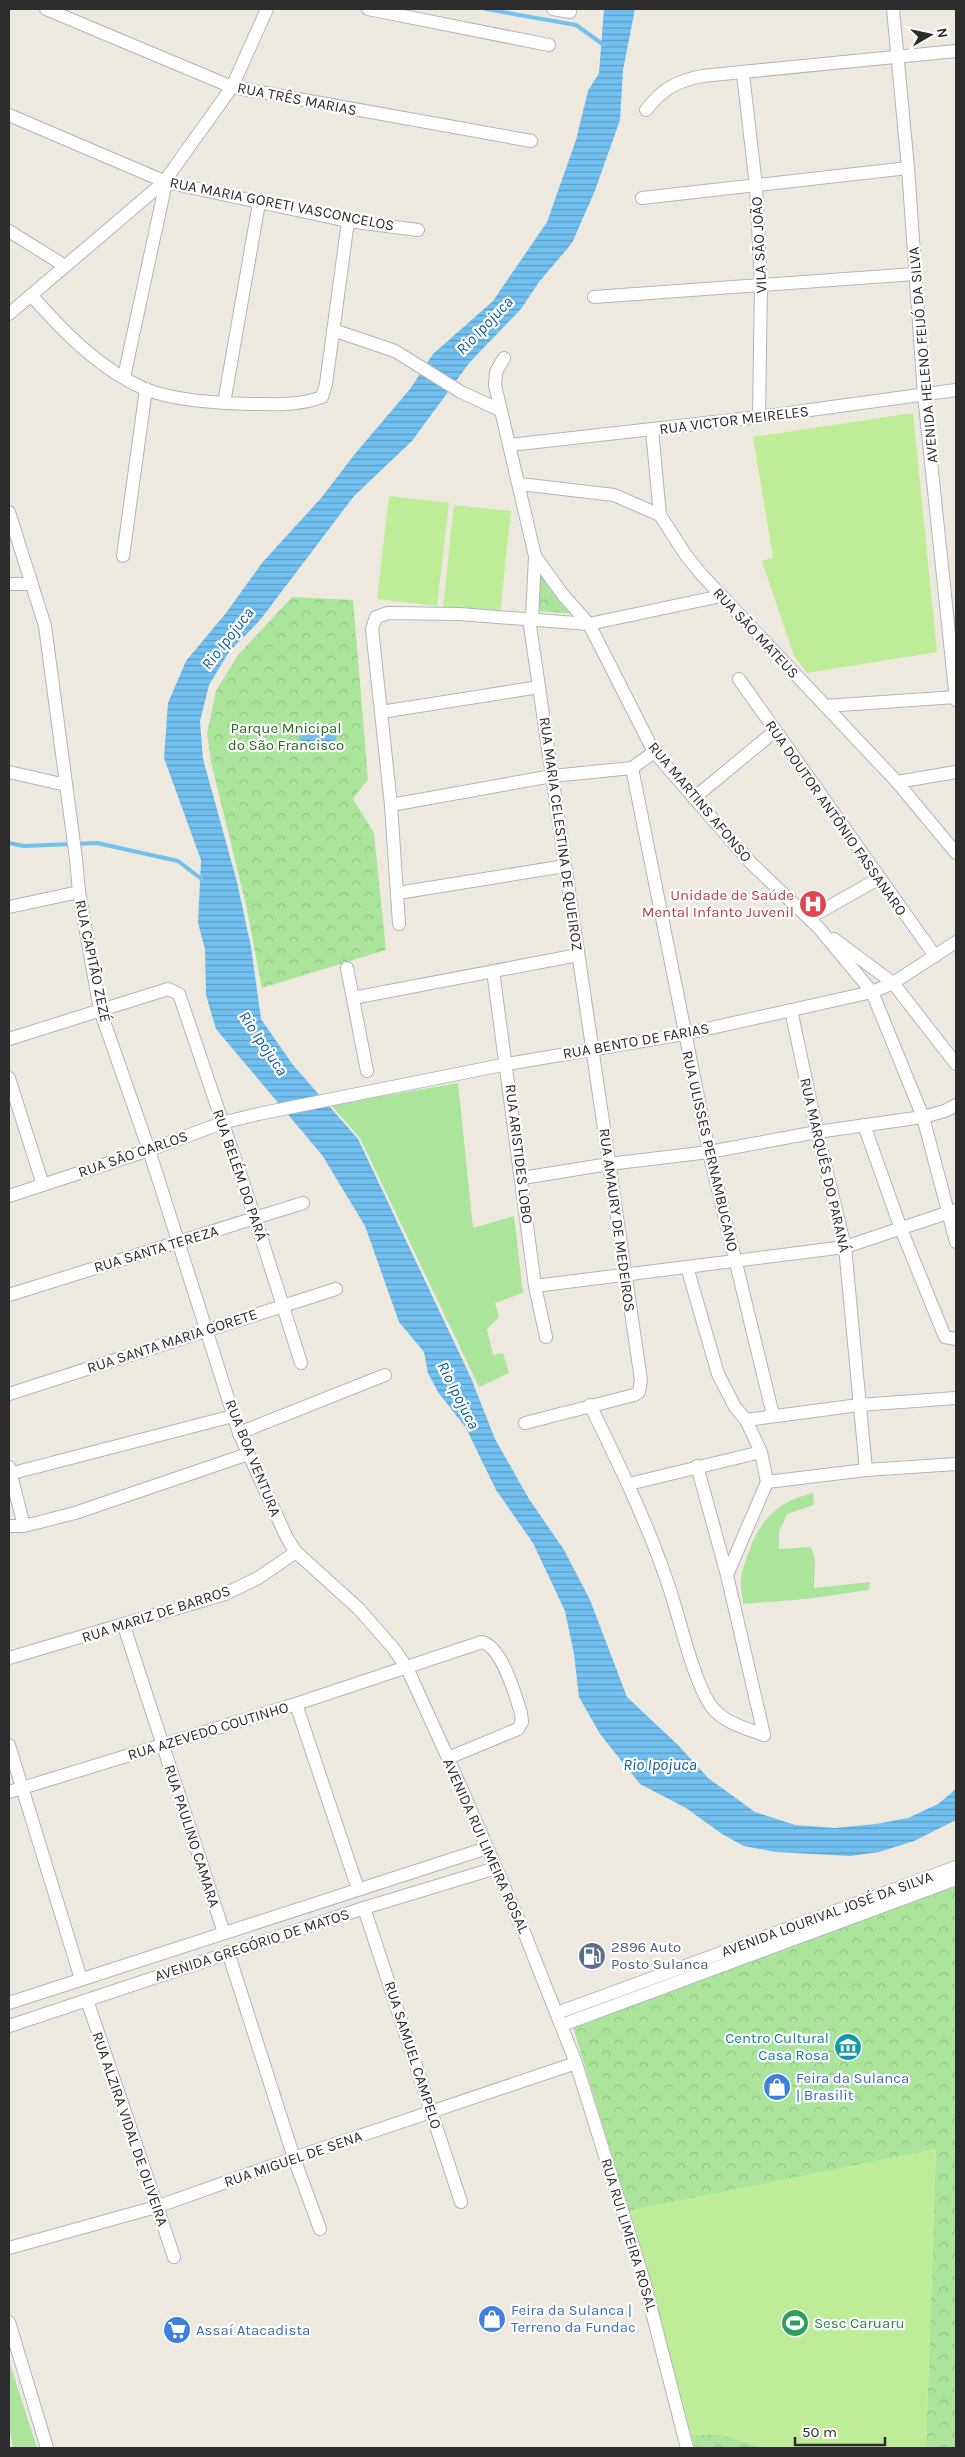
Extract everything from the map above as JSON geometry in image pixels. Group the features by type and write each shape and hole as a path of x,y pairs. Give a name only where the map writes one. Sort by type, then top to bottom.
{"street":[{"name":"RUA TRÊS MARIAS","path":"46,9 232,87 531,142"},
{"path":"9,314 165,182 232,87 267,9"},
{"path":"368,9 549,45"},
{"path":"553,9 570,12"},
{"name":"AVENIDA HELENO FEIJÓ DA SILVA","path":"893,9 908,168 924,395 953,624 956,699"},
{"path":"646,110 658,95 668,87 684,80 956,51"},
{"name":"VILA SÃO JOÃO","path":"743,74 756,186 761,285 759,417"},
{"name":"RUA MARIA GORETI VASCONCELOS","path":"9,114 165,182 348,221 418,230"},
{"path":"642,198 908,168"},
{"path":"124,377 165,182"},
{"path":"224,403 258,203"},
{"path":"31,295 80,346 124,377 146,389 224,403 296,404 322,397 326,384 348,221"},
{"path":"9,231 65,266"},
{"path":"594,297 916,274"},
{"path":"333,330 395,351 461,392 500,410"},
{"name":"RUA MARTINS AFONSO","path":"504,358 498,367 495,378 500,410 520,484 535,556 563,595 589,624 654,752 751,863 814,922 893,983 956,1064"},
{"path":"123,556 146,389"},
{"name":"RUA VICTOR MEIRELES","path":"510,445 759,417 956,390"},
{"path":"520,484 614,495 660,515 652,430"},
{"name":"RUA CAPITÃO ZEZÉ","path":"9,512 45,626 79,892 100,1010 149,1150"},
{"name":"RUA SÃO MATEUS","path":"660,515 685,554 720,596 897,782 956,853"},
{"name":"RUA MARIA CELESTINA DE QUEIROZ","path":"535,556 531,619 591,1048"},
{"path":"9,584 32,584"},
{"path":"399,924 391,806 372,629 376,617 388,613 531,619 589,624 720,596"},
{"name":"RUA DOUTOR ANTÔNIO FASSANARO","path":"739,679 878,879 935,956"},
{"path":"381,712 539,687"},
{"path":"825,706 956,699"},
{"path":"694,798 775,731"},
{"path":"391,806 552,776 632,768 654,752"},
{"name":"RUA ULISSES PERNAMBUCANO","path":"632,768 709,1152 773,1415"},
{"path":"9,772 66,785"},
{"path":"897,782 956,772"},
{"path":"398,894 565,866"},
{"path":"814,922 878,879"},
{"path":"9,907 79,892"},
{"name":"RUA MARTINS AFONSO","path":"814,922 872,992 923,1117 952,1211 956,1242"},
{"name":"RUA BENTO DE FARIAS","path":"258,1114 591,1048 684,1034 872,992 893,983 956,942"},
{"path":"353,998 578,955"},
{"path":"347,968 367,1071"},
{"name":"RUA ARISTIDES LOBO","path":"493,971 507,1064 535,1286 546,1337"},
{"name":"RUA BELÉM DO PARÁ","path":"100,1010 168,989 174,990 183,1000 301,1363"},
{"path":"9,1039 100,1010"},
{"name":"RUA MARQUÊS DO PARANÁ","path":"791,1010 817,1132 845,1247 866,1470"},
{"name":"RUA AMAURY DE MEDEIROS","path":"590,1405 629,1397 639,1392 641,1380 591,1048"},
{"path":"9,1078 43,1185"},
{"path":"522,1178 609,1164 709,1152 817,1132 923,1117 945,1111 956,1105"},
{"name":"RUA SÃO CARLOS","path":"9,1196 149,1150 222,1123 258,1114"},
{"path":"864,1125 901,1229 945,1337 952,1339"},
{"name":"RUA BOA VENTURA","path":"149,1150 239,1433 287,1538 296,1552 359,1609 393,1648 407,1668"},
{"name":"RUA SANTA TEREZA","path":"9,1295 303,1203"},
{"path":"535,1286 625,1273 845,1247 952,1211"},
{"path":"687,1267 718,1374 735,1407 746,1420 761,1452 767,1482 728,1575"},
{"name":"RUA SANTA MARIA GORETE","path":"9,1394 336,1289"},
{"path":"239,1433 384,1375"},
{"path":"746,1420 859,1405 956,1398"},
{"path":"525,1423 590,1405 629,1484 658,1555 704,1692 720,1715 733,1724 764,1735 728,1575 697,1466"},
{"path":"24,1526 9,1471 233,1416"},
{"path":"629,1484 761,1452"},
{"path":"9,1526 24,1526 98,1506 248,1454"},
{"path":"767,1482 866,1470 956,1464"},
{"name":"RUA MARIZ DE BARROS","path":"9,1658 124,1626 225,1594 258,1578 296,1552"},
{"name":"RUA PAULINO CAMARA","path":"124,1626 224,1933"},
{"name":"RUA AZEVEDO COUTINHO","path":"9,1792 296,1704 482,1642 493,1647 498,1655 522,1713 522,1722 518,1729 448,1758"},
{"name":"AVENIDA RUI LIMEIRA ROSAL","path":"407,1668 496,1868 562,2025"},
{"path":"296,1704 358,1889"},
{"path":"9,1745 80,1979"},
{"name":"AVENIDA GREGÓRIO DE MATOS","path":"9,2003 487,1848"},
{"name":"AVENIDA LOURIVAL JOSÉ DA SILVA","path":"557,2013 956,1867"},
{"name":"AVENIDA GREGÓRIO DE MATOS","path":"9,2026 228,1952 496,1868"},
{"name":"AVENIDA LOURIVAL JOSÉ DA SILVA","path":"562,2025 956,1879"},
{"name":"RUA SAMUEL CAMPELO","path":"364,1908 461,2202"},
{"path":"228,1952 294,2158 320,2229"},
{"name":"RUA ALZIRA VIDAL DE OLIVEIRA","path":"87,2000 174,2257"},
{"name":"RUA RUI LIMEIRA ROSAL","path":"562,2025 644,2281 687,2448"},
{"name":"RUA MIGUEL DE SENA","path":"9,2248 156,2207 432,2111 576,2064"},
{"path":"9,2322 47,2448"}],"green space":[{"path":"913,413 937,652 807,673 794,656 762,561 773,558 753,437"},
{"path":"389,496 449,503 437,606 377,599"},
{"path":"454,505 511,511 500,613 443,607"},
{"path":"540,567 580,614 535,611"},
{"name":"Parque Mnicipal do São Francisco","path":"292,597 353,600 368,779 353,799 374,833 386,950 262,988 246,905 211,762 207,733 216,691 238,655"},
{"path":"458,1083 473,1228 514,1216 523,1293 495,1303 499,1317 487,1329 493,1355 503,1353 509,1373 479,1387 360,1138 331,1105"},
{"path":"813,1493 814,1505 787,1514 779,1532 779,1549 811,1547 815,1560 814,1588 870,1582 869,1590 806,1599 743,1604 741,1587 743,1567 758,1531 764,1522 780,1507 789,1501"},
{"name":"Feira da Sulanca | Brasilit","path":"956,1881 956,2448 926,2448 936,2149 629,2211 572,2024"},
{"name":"Sesc Caruaru","path":"936,2149 926,2448 764,2448 720,2434 691,2435 629,2211"},
{"path":"9,2361 37,2448 13,2448 9,2428"},
{"path":"720,2434 764,2448 695,2448 691,2435"}],"water":[{"name":"Rio Ipojuca","path":"604,9 635,9 623,70 620,120 594,193 572,243 539,282 521,309 470,362 412,441 354,496 260,620 229,652 209,685 200,721 203,759 237,882 251,947 261,1019 293,1065 358,1139 471,1378 495,1439 529,1499 564,1550 590,1600 627,1697 679,1746 708,1778 755,1812 795,1825 835,1828 876,1824 908,1818 938,1804 956,1789 956,1820 914,1841 879,1852 850,1856 776,1852 744,1846 722,1834 686,1808 640,1784 600,1734 579,1697 574,1654 565,1611 533,1543 496,1490 466,1428 438,1392 428,1373 424,1352 399,1322 365,1226 322,1155 216,1029 206,995 205,949 198,923 201,860 164,758 168,703 186,661 226,613 262,563 322,497 354,455 410,389 433,354 493,301 547,222 576,140 588,91 599,73"},
{"path":"309,723 330,731 337,736 332,748 310,752 304,748 299,740 300,733 301,729"}],"waterway":[{"path":"486,9 576,25 604,45"},
{"path":"9,843 24,846 97,843 178,861 203,880"}],"place":[{"name":"Unidade de Saúde Mental Infanto Juvenil","path":"813,904"},
{"name":"2896 Auto Posto Sulanca","path":"592,1956"},
{"name":"Centro Cultural Casa Rosa","path":"848,2047"},
{"name":"Feira da Sulanca | Brasilit","path":"777,2087"},
{"name":"Feira da Sulanca | Terreno da Fundac","path":"492,2319"},
{"name":"Sesc Caruaru","path":"795,2323"},
{"name":"Assaí Atacadista","path":"177,2330"}]}
